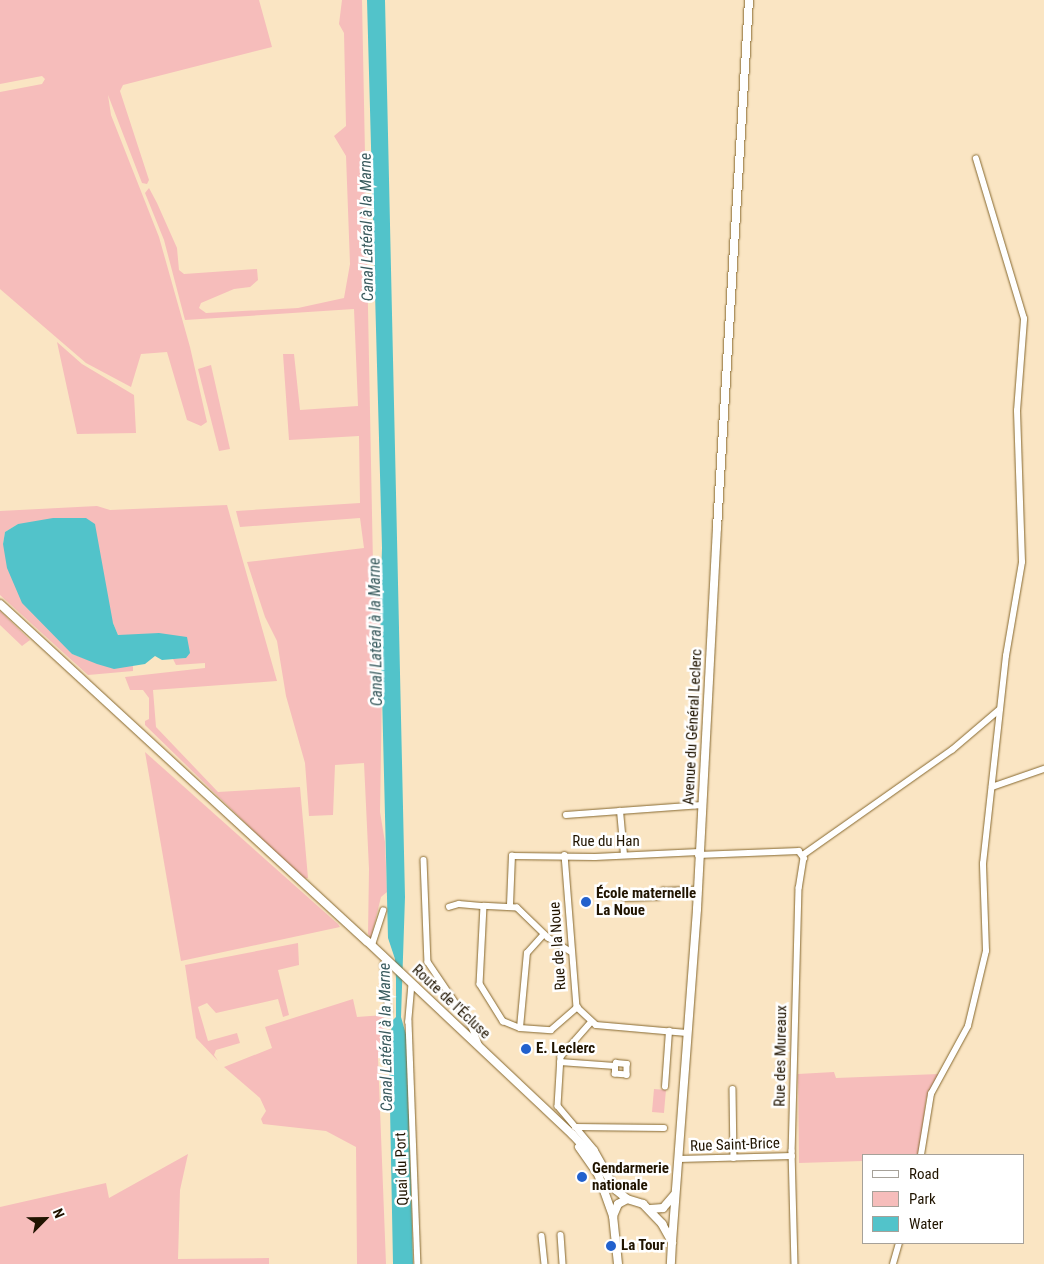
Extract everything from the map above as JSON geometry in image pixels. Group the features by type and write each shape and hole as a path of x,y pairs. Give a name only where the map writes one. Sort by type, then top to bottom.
{"main road":[{"name":"Avenue du Général Leclerc","path":"671,1264 699,854 717,524 750,0"},
{"name":"Route de l'Écluse","path":"0,604 309,891 372,945 481,1049 573,1131 606,1172 616,1190 628,1199 650,1210"},
{"name":"Route de l'Écluse","path":"573,1131 606,1193 613,1216 618,1264"},
{"path":"606,1193 616,1190"},
{"path":"672,1242 650,1210 663,1208 676,1193"},
{"path":"613,1216 618,1204 628,1199"}],"street":[{"path":"921,1154 931,1094 968,1026 986,951 982,885 999,710 1022,562 1017,411 1024,318 976,159"},
{"path":"801,853 952,750 999,710"},
{"path":"992,788 1044,769"},
{"path":"566,815 702,805"},
{"path":"620,811 624,855"},
{"name":"Rue du Han","path":"510,905 512,856 801,853"},
{"name":"Rue des Mureaux","path":"795,1264 792,1156 801,853"},
{"name":"Rue de la Noue","path":"565,855 577,1007 591,1022"},
{"path":"424,860 428,962 472,1027 481,1049"},
{"path":"624,898 658,897 663,891 696,894"},
{"path":"449,907 460,904 484,906 510,905 523,912 544,934 572,953"},
{"path":"484,906 481,988 503,1021 520,1028 554,1030 577,1007"},
{"path":"372,945 383,911"},
{"path":"520,1028 527,953 544,934"},
{"path":"388,960 384,964 390,1012"},
{"name":"Quai du Port","path":"412,984 408,1022 418,1264"},
{"path":"664,1128 573,1131 559,1110 557,1098 560,1062 563,1054 591,1022 687,1033"},
{"path":"665,1087 669,1031"},
{"path":"560,1062 615,1066"},
{"path":"733,1089 734,1158"},
{"name":"Rue Saint-Brice","path":"679,1159 792,1156"},
{"path":"561,1235 564,1264"},
{"path":"542,1236 545,1264"},
{"path":"893,1264 900,1244"}],"green space":[{"path":"0,0 259,0 272,47 123,85 120,91 149,180 147,184 142,183 108,95 111,115 159,237 190,347 207,422 201,426 187,420 167,352 141,354 131,387 86,363 0,289 0,92 42,84 45,79 42,76 0,84"},
{"path":"342,0 362,0 373,565 380,588 381,650 376,650 377,680 382,687 380,812 385,842 387,892 381,897 371,938 368,934 369,869 364,763 335,765 333,815 309,816 305,763 286,696 277,641 265,617 247,562 364,548 360,518 240,527 236,511 360,503 359,436 289,440 283,354 294,354 300,410 358,406 354,309 185,320 164,240 145,193 149,188 157,203 177,248 179,270 184,274 257,269 258,280 250,287 234,289 201,303 199,308 206,313 298,308 344,298 350,264 346,156 334,136 346,126 344,33 339,24"},
{"path":"57,342 82,364 134,395 136,433 77,434"},
{"path":"211,365 230,449 219,451 198,369"},
{"path":"227,505 277,681 153,690 156,727 218,792 300,787 308,878 303,879 145,725 145,721 149,719 149,698 143,690 130,690 125,677 205,668 205,663 176,665 173,659 186,658 118,635 113,623 18,524 5,532 3,544 72,654 112,668 133,665 133,671 88,675 0,595 0,511 97,506 110,510"},
{"path":"0,611 30,640 22,646 0,625"},
{"path":"145,752 338,924 340,927 181,961"},
{"path":"298,943 299,965 278,970 289,1015 283,1017 278,999 216,1013 207,1003 198,1007 208,1041 237,1033 240,1043 216,1050 214,1055 218,1061 196,1038 185,965"},
{"path":"353,999 357,1017 384,1015 383,1047 378,1058 386,1264 357,1264 356,1147 326,1131 263,1124 261,1119 266,1111 260,1098 224,1067 272,1048 265,1027"},
{"path":"834,1072 836,1078 939,1074 926,1099 919,1154 862,1154 862,1161 799,1163 798,1074"},
{"path":"654,1089 666,1090 664,1113 652,1112"},
{"path":"188,1154 180,1190 178,1259 269,1258 269,1264 0,1264 0,1207 106,1183 109,1198"}],"water":[{"path":"367,0 385,0 405,897 401,1017 407,1038 413,1264 393,1264 389,1055 392,1021 396,1017 396,979 395,959 388,938 380,612 382,548"},
{"path":"53,518 86,518 95,524 113,623 118,635 159,633 187,637 190,653 186,658 162,660 155,656 145,664 114,669 97,664 72,654 22,603 7,568 3,544 5,532 18,524"}],"place":[{"name":"École maternelle La Noue","path":"586,902"},
{"name":"E. Leclerc","path":"526,1049"},
{"name":"Gendarmerie nationale","path":"582,1177"},
{"name":"La Tour","path":"611,1246"}],"water label":[{"name":"Canal Latéral à la Marne","path":"367,227"},
{"name":"Canal Latéral à la Marne","path":"376,632"},
{"name":"Canal Latéral à la Marne","path":"386,1037"}]}
